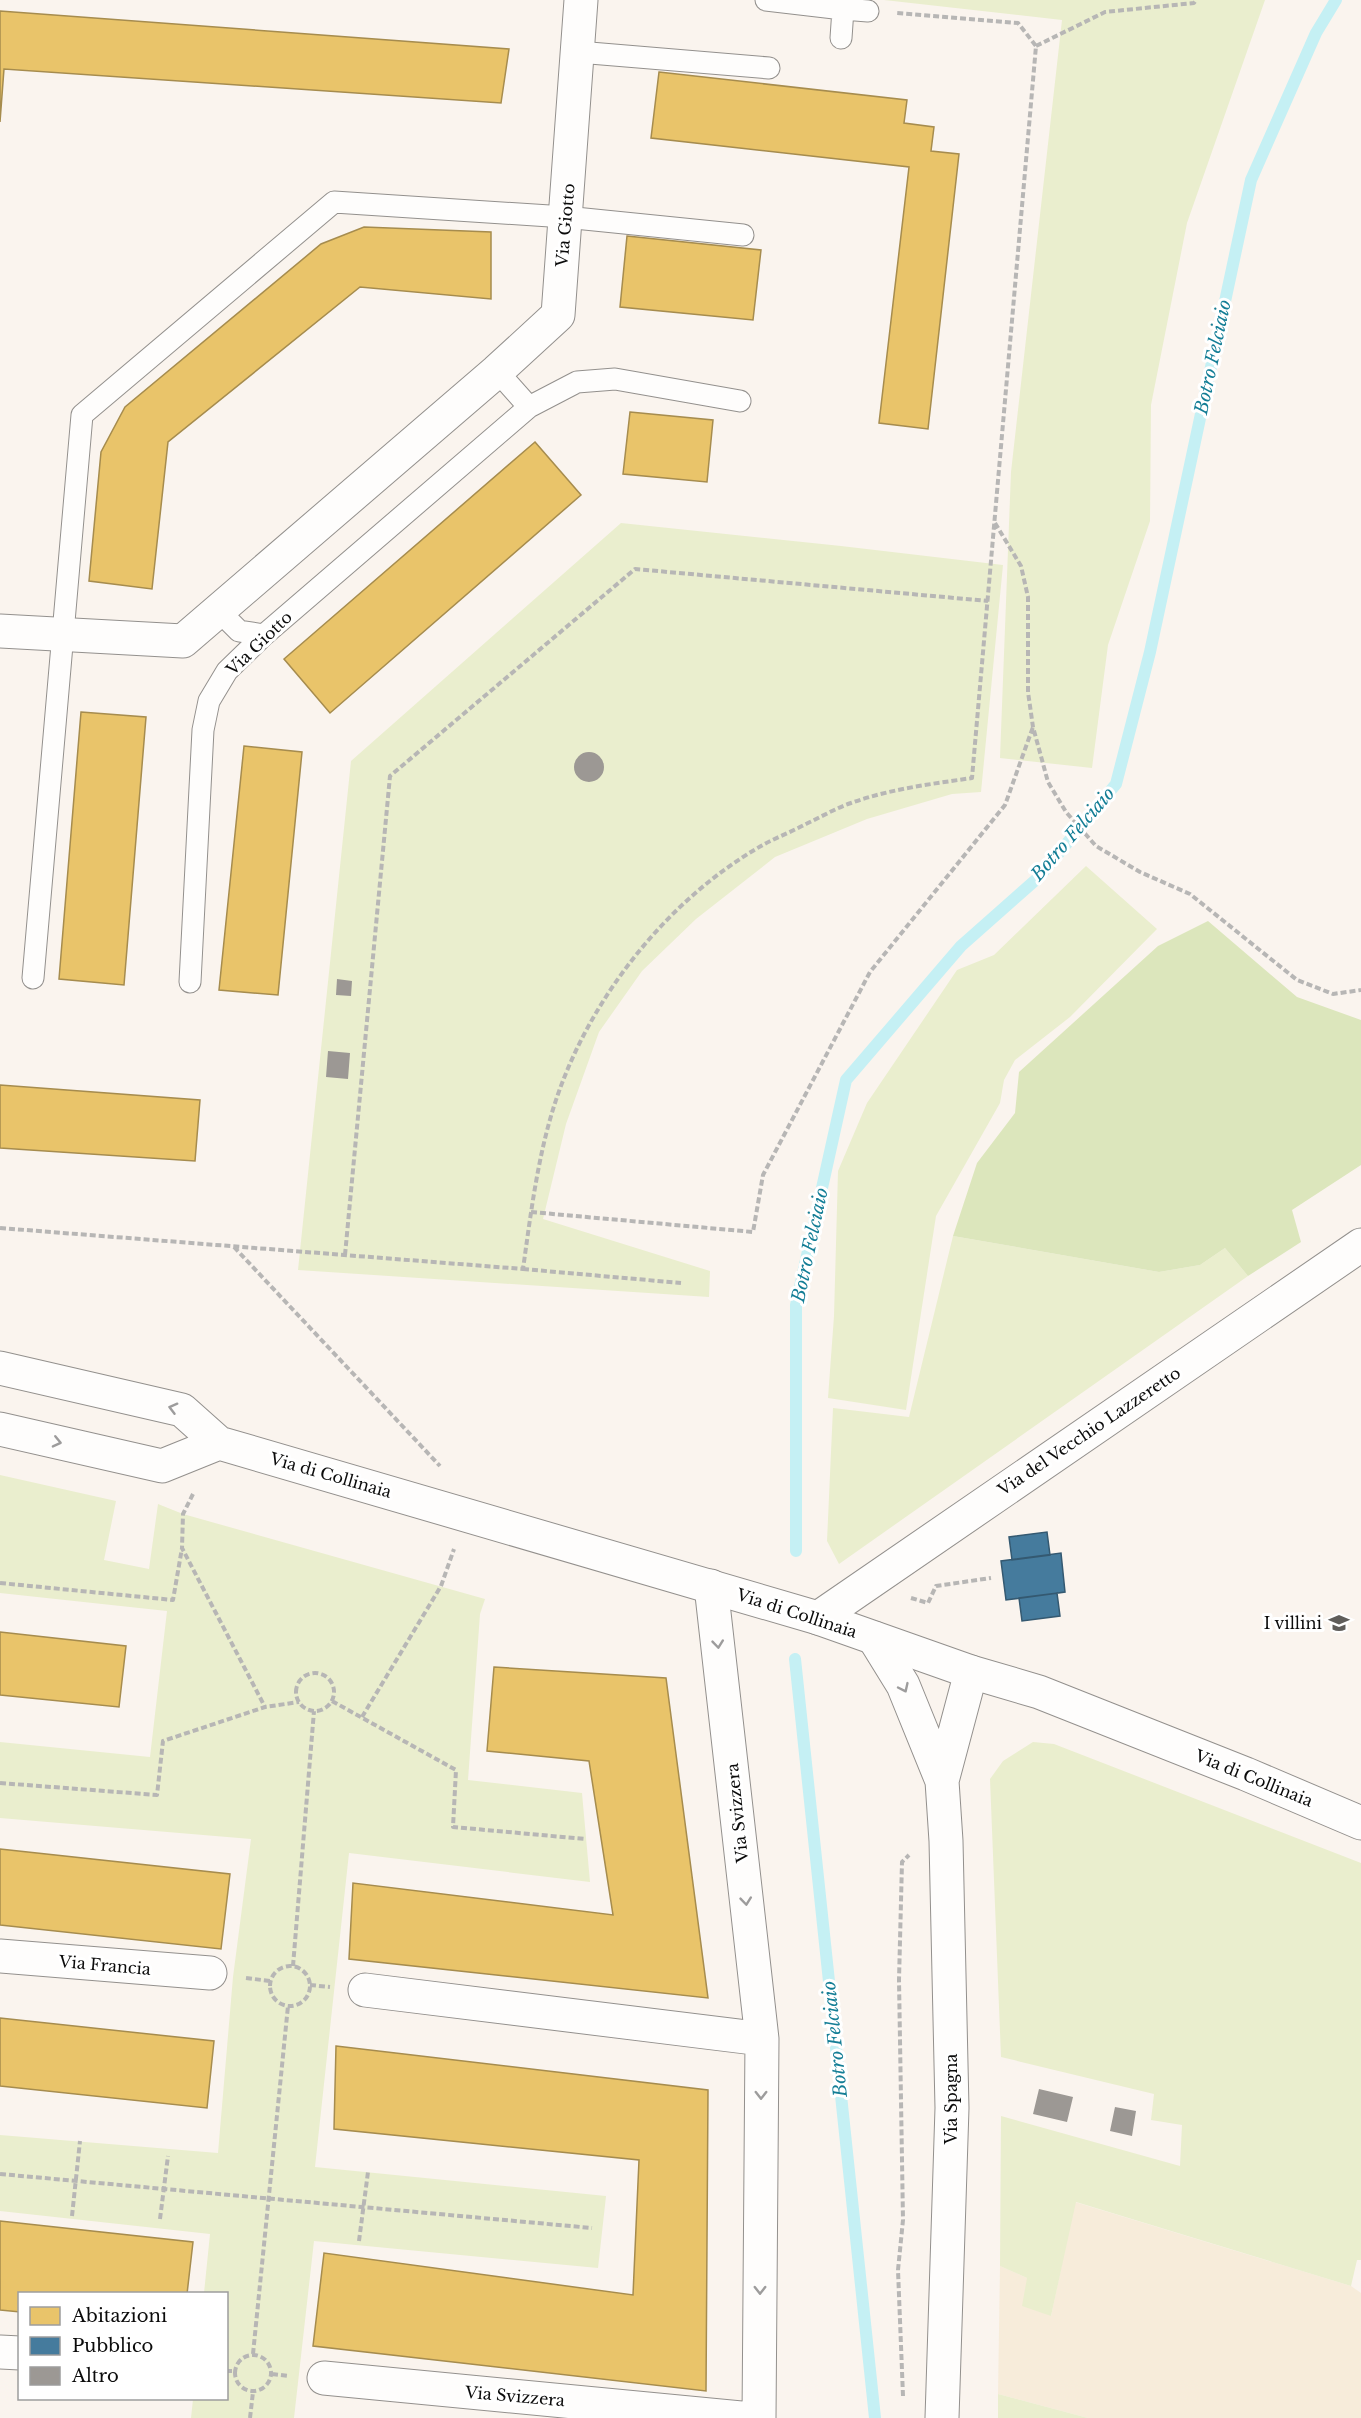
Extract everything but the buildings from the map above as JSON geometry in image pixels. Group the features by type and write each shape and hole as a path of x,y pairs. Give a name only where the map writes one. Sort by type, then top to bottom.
{"street":[{"name":"Via Giotto","path":"0,631 183,641 497,371 558,315 581,0"},
{"name":"Via del Vecchio Lazzeretto","path":"818,1618 1361,1245"},
{"name":"Via di Collinaia","path":"0,1368 182,1410 219,1443 818,1618 971,1672 1050,1696 1246,1774 1361,1823"},
{"path":"0,1429 162,1466 219,1443"},
{"name":"Via Svizzera","path":"711,1586 762,2039 759,2418"},
{"name":"Via Spagna","path":"874,1638 903,1685 942,1781 946,1841 952,2108 942,2418"},
{"name":"Via Spagna","path":"942,1781 971,1672"},
{"name":"Via Francia","path":"0,1956 210,1973"},
{"path":"349,1989 762,2039"},
{"path":"0,2352 18,2354"},
{"name":"Via Svizzera","path":"324,2378 741,2418"}],"lane":[{"path":"766,0 868,11"},
{"path":"841,38 843,9"},
{"path":"578,52 769,68"},
{"path":"33,978 82,415 334,202 565,217 743,235"},
{"path":"497,371 529,407"},
{"name":"Via Giotto","path":"190,982 203,730 209,701 227,671 264,635 529,407 577,382 615,379 740,401"},
{"path":"218,610 239,631 264,635"}],"path":[{"path":"1036,46 1105,12 1194,3 1196,0"},
{"path":"523,1269 535,1184 556,1100 585,1029 637,951 676,912 714,879 760,846 851,803 916,786 972,778 1036,46 1017,23 868,11"},
{"path":"995,523 1021,566 1028,597 1028,692 1033,727 1048,782 1066,812 1096,846 1140,872 1190,894 1296,981 1334,994 1361,990"},
{"path":"345,1255 390,776 634,569 988,601"},
{"path":"531,1212 753,1232 762,1175 870,972 1005,805 1033,727"},
{"path":"0,1228 681,1283"},
{"path":"234,1246 440,1466"},
{"path":"0,1583 172,1600 183,1548 183,1514"},
{"path":"183,1548 265,1707"},
{"path":"910,1597 928,1603 936,1586 991,1578"},
{"path":"362,1716 441,1586"},
{"path":"311,1673 324,1675 332,1683 334,1689 332,1701 324,1708 314,1711 303,1707 297,1696 298,1684 311,1673"},
{"path":"332,1701 456,1770 453,1827 585,1839"},
{"path":"0,1783 157,1795 163,1741 265,1707 299,1702"},
{"path":"293,1966 314,1711"},
{"path":"903,2407 897,2270 903,2220 899,1980 902,1863 917,1848 946,1841"},
{"path":"293,1966 305,1972 310,1985 309,1992 301,2002 288,2006 276,2001 271,1995 270,1981 281,1967 293,1966"},
{"path":"242,1978 270,1981"},
{"path":"310,1985 349,1989"},
{"path":"253,2354 288,2006"},
{"path":"72,2216 80,2140"},
{"path":"160,2219 168,2156"},
{"path":"359,2241 368,2172"},
{"path":"0,2174 592,2228"},
{"path":"253,2354 259,2355 268,2362 272,2374 268,2384 253,2392 241,2388 237,2383 235,2371 239,2361 253,2354"},
{"path":"228,2371 235,2371"},
{"path":"250,2418 253,2392"}],"shaded area":[{"path":"1075,2202 1351,2286 1361,2293 1361,2418 1088,2418 998,2394 1000,2266 1027,2278 1051,2316"}],"green space":[{"path":"884,0 1265,0 1187,223 1151,405 1150,521 1108,645 1092,768 1000,758 1011,472 1062,20"},
{"path":"621,523 1003,565 981,792 952,794 867,819 775,857 696,919 642,971 599,1032 566,1124 543,1219 710,1271 709,1297 298,1270 351,761"},
{"path":"1086,866 1157,929 1070,1017 1015,1060 1004,1080 1000,1103 936,1216 906,1410 828,1398 834,1316 838,1171 867,1103 957,970 994,955"},
{"path":"1208,921 1297,997 1361,1020 1361,1165 1292,1210 1301,1242 1248,1276 1225,1248 1200,1265 1159,1272 953,1236 977,1163 1015,1113 1019,1072 1158,946"},
{"path":"953,1236 1159,1272 1200,1265 1225,1248 1248,1276 839,1564 827,1541 833,1408 909,1417"},
{"path":"0,1475 116,1501 104,1560 149,1569 158,1504 183,1514 485,1599 480,1614 468,1780 582,1793 590,1882 349,1853 315,2167 606,2196 598,2268 314,2241 294,2418 191,2418 193,2400 228,2400 228,2292 204,2292 210,2234 0,2211 0,2135 218,2153 233,1977 251,1839 0,1818 0,1742 150,1757 167,1611 0,1593"},
{"path":"1033,1742 1054,1744 1361,1863 1361,2260 1357,2260 1351,2286 1076,2202 1051,2316 1022,2306 1027,2278 1000,2266 1001,2116 1180,2166 1182,2125 1151,2120 1154,2094 1001,2057 990,1779 1003,1761"},
{"path":"998,2394 1088,2418 998,2418"}],"waterway":[{"name":"Botro Felciaio","path":"796,1551 796,1305 846,1080 961,946 1039,877 1116,784 1150,652 1251,180 1316,33 1336,0"},
{"name":"Botro Felciaio","path":"795,1659 875,2418"}],"place":[{"name":"I villini","path":"1339,1623"}]}
